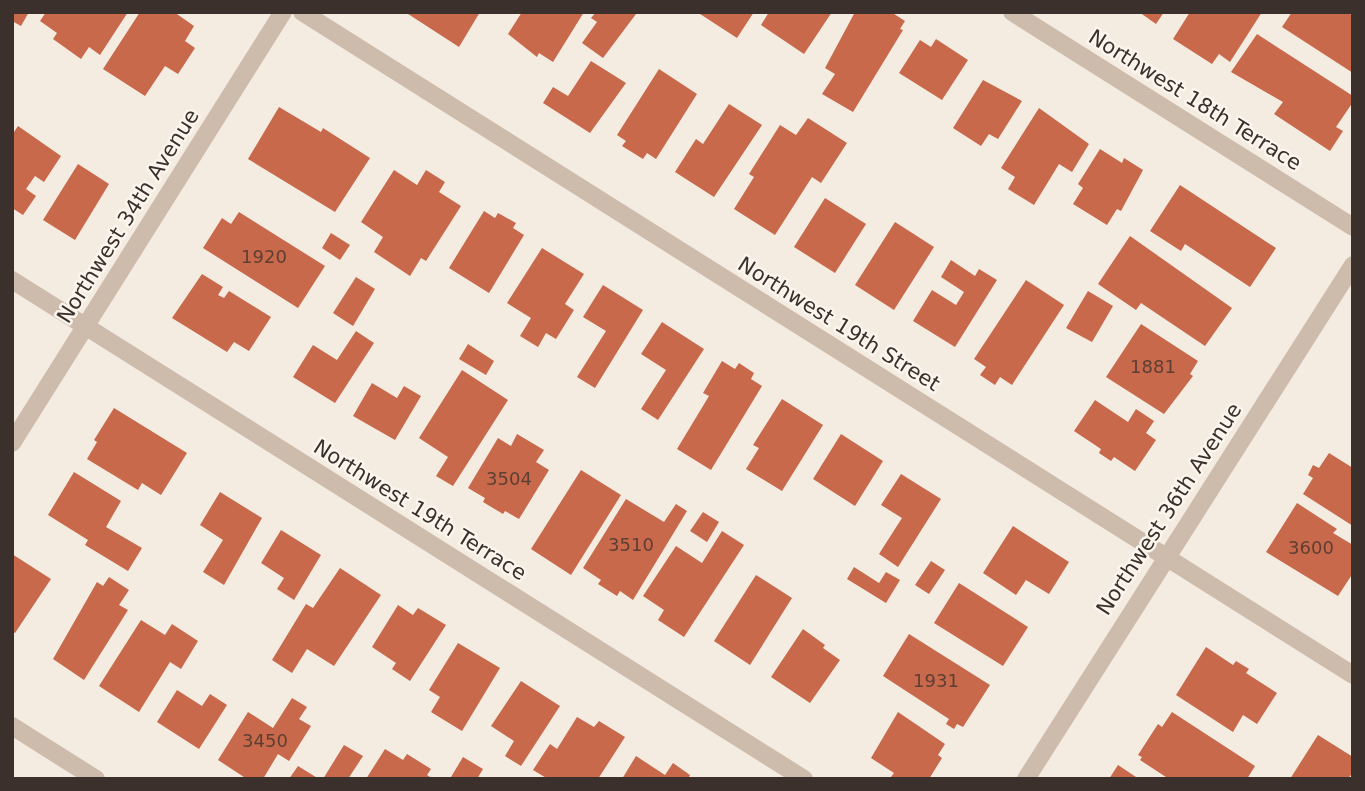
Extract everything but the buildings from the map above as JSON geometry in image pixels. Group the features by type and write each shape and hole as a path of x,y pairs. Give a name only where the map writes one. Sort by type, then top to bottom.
{"street":[{"name":"Northwest 34th Avenue","path":"12,443 283,12"},
{"name":"Northwest 19th Street","path":"302,12 1353,675"},
{"name":"Northwest 18th Terrace","path":"1012,12 1353,227"},
{"name":"Northwest 36th Avenue","path":"1026,779 1353,265"},
{"name":"Northwest 19th Terrace","path":"12,280 804,779"},
{"path":"12,726 96,779"}]}
